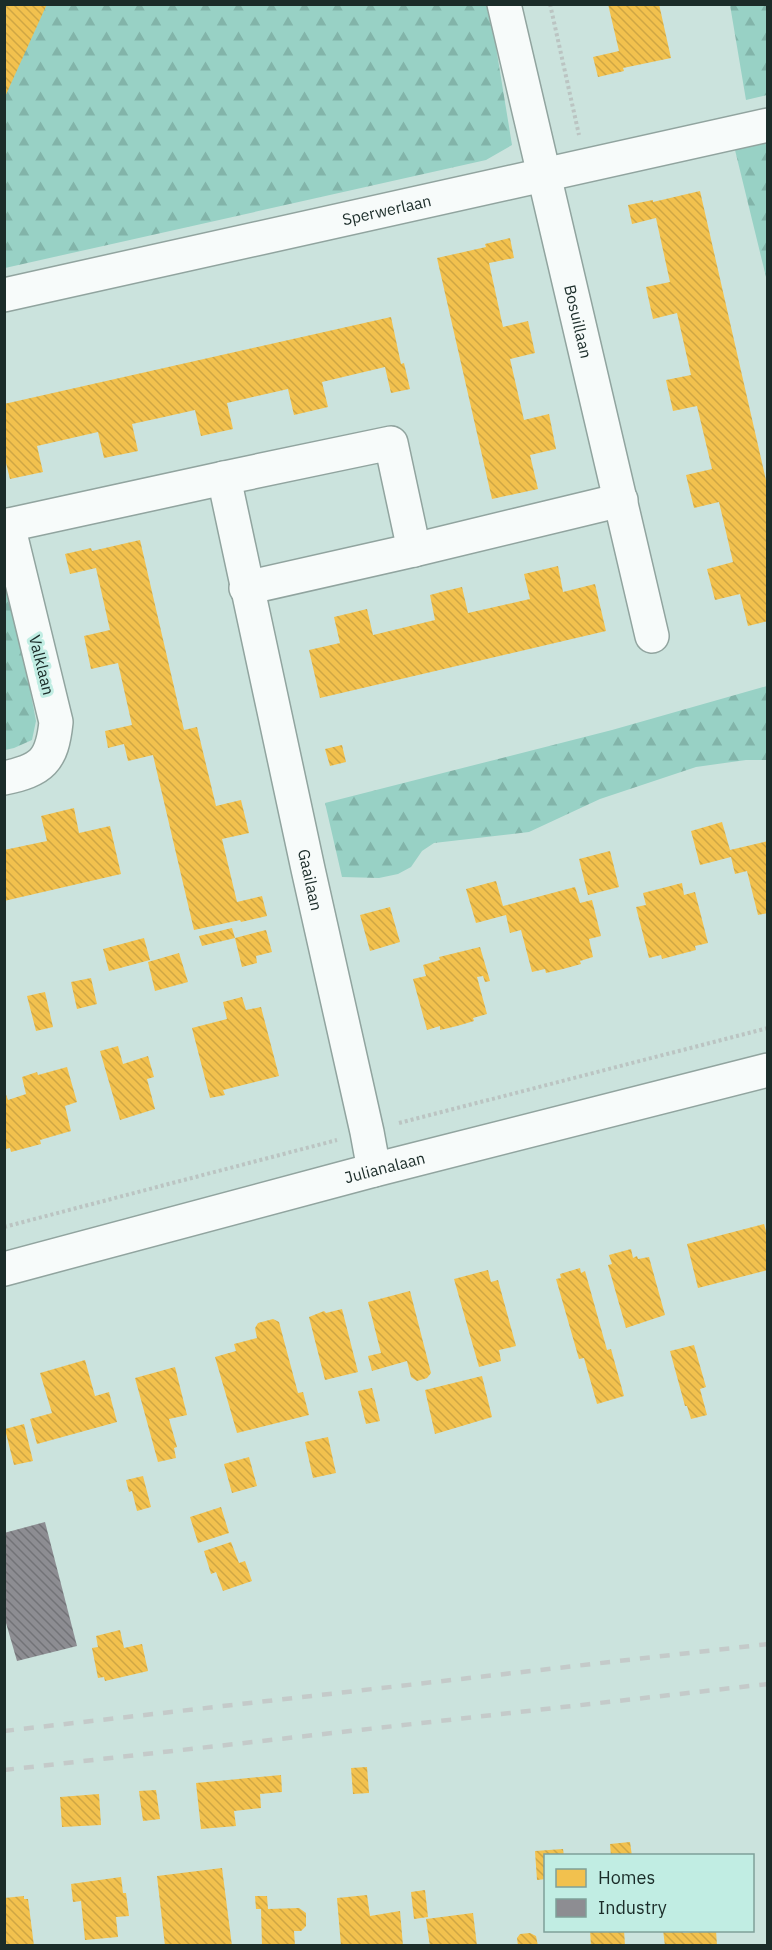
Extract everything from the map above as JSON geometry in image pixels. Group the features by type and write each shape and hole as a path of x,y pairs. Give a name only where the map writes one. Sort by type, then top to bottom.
{"street":[{"name":"Bosuillaan","path":"504,4 652,636"},
{"name":"Sperwerlaan","path":"4,295 768,125"},
{"path":"224,477 391,443 414,550"},
{"name":"Valklaan","path":"4,778 27,773 44,762 54,744 56,722 6,526 224,477"},
{"name":"Gaailaan","path":"224,477 246,588 374,1170"},
{"path":"246,588 621,500"},
{"name":"Julianalaan","path":"4,1269 374,1170 768,1070"}],"path":[{"path":"550,4 587,165"}],"green space":[{"path":"42,5 486,5 495,41 512,145 486,160 5,268 5,86"},
{"path":"730,5 767,5 767,95 746,100"},
{"path":"768,142 767,281 735,150"},
{"path":"4,574 9,577 36,721 32,740 5,750"},
{"path":"767,686 767,760 746,760 696,767 600,799 529,832 434,843 422,851 411,867 398,874 379,878 342,877 325,803 612,730"}],"building: Homes":[{"path":"4,4 47,4 4,99"},
{"path":"608,4 659,4 671,58 623,68 624,71 598,77 593,57 619,51"},
{"path":"700,191 768,489 768,621 748,626 740,594 715,600 707,569 733,562 719,502 694,508 686,475 712,469 697,406 673,411 666,380 691,375 677,313 653,319 646,287 670,282 656,218 632,224 628,205 653,200 653,202"},
{"path":"510,238 514,258 489,263 503,327 528,321 535,353 510,359 524,420 549,414 556,449 530,455 538,489 492,499 437,258 486,247 485,244"},
{"path":"391,317 401,364 404,363 410,389 391,393 385,367 322,382 328,407 294,415 288,389 227,403 233,429 201,436 195,410 132,424 138,451 104,458 98,432 37,446 43,472 10,479 4,455 4,404"},
{"path":"140,540 184,730 197,727 216,806 241,800 249,833 222,839 237,902 262,896 267,916 194,930 153,755 128,761 124,744 108,748 105,731 132,725 118,663 91,669 84,636 110,630 96,568 70,574 65,554 91,548 92,551"},
{"path":"558,566 563,592 595,584 606,631 320,698 309,650 340,643 334,617 367,609 373,635 435,620 430,595 462,587 468,613 530,599 524,574"},
{"path":"342,745 346,762 330,766 325,749"},
{"path":"74,808 79,833 110,826 121,874 4,901 4,850 47,841 41,816"},
{"path":"722,822 730,850 768,841 768,913 758,915 747,871 735,874 731,857 700,865 691,831"},
{"path":"610,851 619,887 588,895 579,859"},
{"path":"496,881 503,906 575,887 580,903 592,900 601,936 589,939 593,957 580,961 581,964 563,969 546,973 545,969 532,972 521,930 510,933 506,915 476,923 466,889"},
{"path":"682,883 684,895 695,892 708,943 695,946 696,950 662,959 661,955 649,958 636,907 646,905 643,893"},
{"path":"390,907 400,942 370,951 360,915"},
{"path":"232,928 235,938 202,946 199,936"},
{"path":"266,930 272,952 256,956 257,963 242,967 235,938"},
{"path":"144,938 150,960 109,971 103,949"},
{"path":"480,947 490,981 485,982 483,976 477,977 487,1014 457,1026 440,1030 440,1026 427,1030 413,979 426,976 423,965 440,960 439,957"},
{"path":"179,953 188,982 155,991 148,962"},
{"path":"91,978 97,1004 77,1009 71,982"},
{"path":"45,992 53,1027 36,1031 27,996"},
{"path":"242,997 246,1010 261,1007 279,1076 223,1090 225,1095 210,1098 192,1028 227,1019 223,1002"},
{"path":"118,1046 123,1064 148,1056 154,1077 147,1079 155,1109 120,1120 100,1051"},
{"path":"67,1067 77,1102 65,1106 71,1131 40,1140 41,1144 11,1152 10,1148 5,1149 4,1089 8,1100 26,1094 22,1077"},
{"path":"764,1224 768,1238 768,1270 698,1288 687,1244"},
{"path":"631,1249 633,1258 649,1257 665,1315 626,1328 608,1265 612,1264 609,1255"},
{"path":"580,1268 581,1273 585,1271 607,1350 611,1349 624,1396 597,1404 584,1358 579,1359 556,1279 561,1278 560,1274"},
{"path":"488,1270 491,1282 498,1280 516,1346 499,1350 501,1361 479,1367 454,1279"},
{"path":"410,1291 431,1373 427,1378 417,1381 411,1377 407,1361 372,1371 368,1356 381,1353 368,1302"},
{"path":"342,1309 358,1372 325,1380 309,1317 324,1311 326,1313"},
{"path":"273,1319 279,1322 298,1393 303,1392 309,1415 237,1433 215,1357 236,1351 234,1344 257,1338 255,1328 258,1323"},
{"path":"694,1345 706,1387 700,1389 707,1415 691,1419 687,1406 685,1406 670,1351"},
{"path":"85,1360 95,1396 109,1392 117,1422 37,1444 30,1419 52,1413 40,1373"},
{"path":"175,1367 187,1415 169,1419 177,1447 174,1448 176,1458 158,1462 135,1378"},
{"path":"482,1376 492,1417 435,1434 425,1390"},
{"path":"372,1388 380,1421 366,1424 358,1391"},
{"path":"24,1424 33,1461 14,1465 5,1429"},
{"path":"328,1437 336,1473 313,1478 305,1442"},
{"path":"249,1457 257,1486 232,1493 224,1464"},
{"path":"143,1476 151,1507 137,1511 132,1491 129,1492 126,1480"},
{"path":"221,1507 229,1533 198,1543 190,1517"},
{"path":"231,1542 239,1563 245,1561 252,1581 223,1591 216,1572 211,1574 204,1551"},
{"path":"120,1630 124,1648 142,1644 148,1671 105,1681 104,1677 98,1678 92,1648 98,1647 96,1636"},
{"path":"367,1767 369,1793 353,1794 351,1768"},
{"path":"281,1775 282,1792 260,1794 261,1808 234,1811 236,1826 201,1829 196,1783"},
{"path":"156,1790 160,1819 143,1821 139,1791"},
{"path":"99,1794 101,1825 62,1827 60,1797"},
{"path":"630,1842 632,1854 611,1854 610,1844"},
{"path":"563,1849 564,1854 544,1854 544,1879 537,1880 535,1851"},
{"path":"222,1868 232,1946 165,1946 157,1876"},
{"path":"121,1877 129,1916 116,1917 118,1937 85,1940 81,1901 73,1902 71,1884"},
{"path":"425,1890 428,1917 414,1919 411,1892"},
{"path":"367,1895 370,1916 400,1911 403,1946 341,1946 337,1898"},
{"path":"24,1896 24,1899 28,1899 34,1946 4,1946 4,1898"},
{"path":"255,1896 267,1896 268,1909 299,1908 306,1913 306,1926 301,1931 294,1931 295,1946 262,1946 261,1909 256,1909"},
{"path":"473,1913 477,1946 430,1946 426,1919"},
{"path":"590,1932 624,1932 625,1946 591,1946"},
{"path":"663,1932 716,1932 717,1946 665,1946"},
{"path":"530,1933 536,1936 538,1946 518,1946 517,1938 520,1934"}],"building: Industry":[{"path":"45,1522 77,1646 17,1661 4,1616 4,1533"}],"railway":[{"path":"4,1731 768,1644"},
{"path":"4,1770 768,1684"}]}
